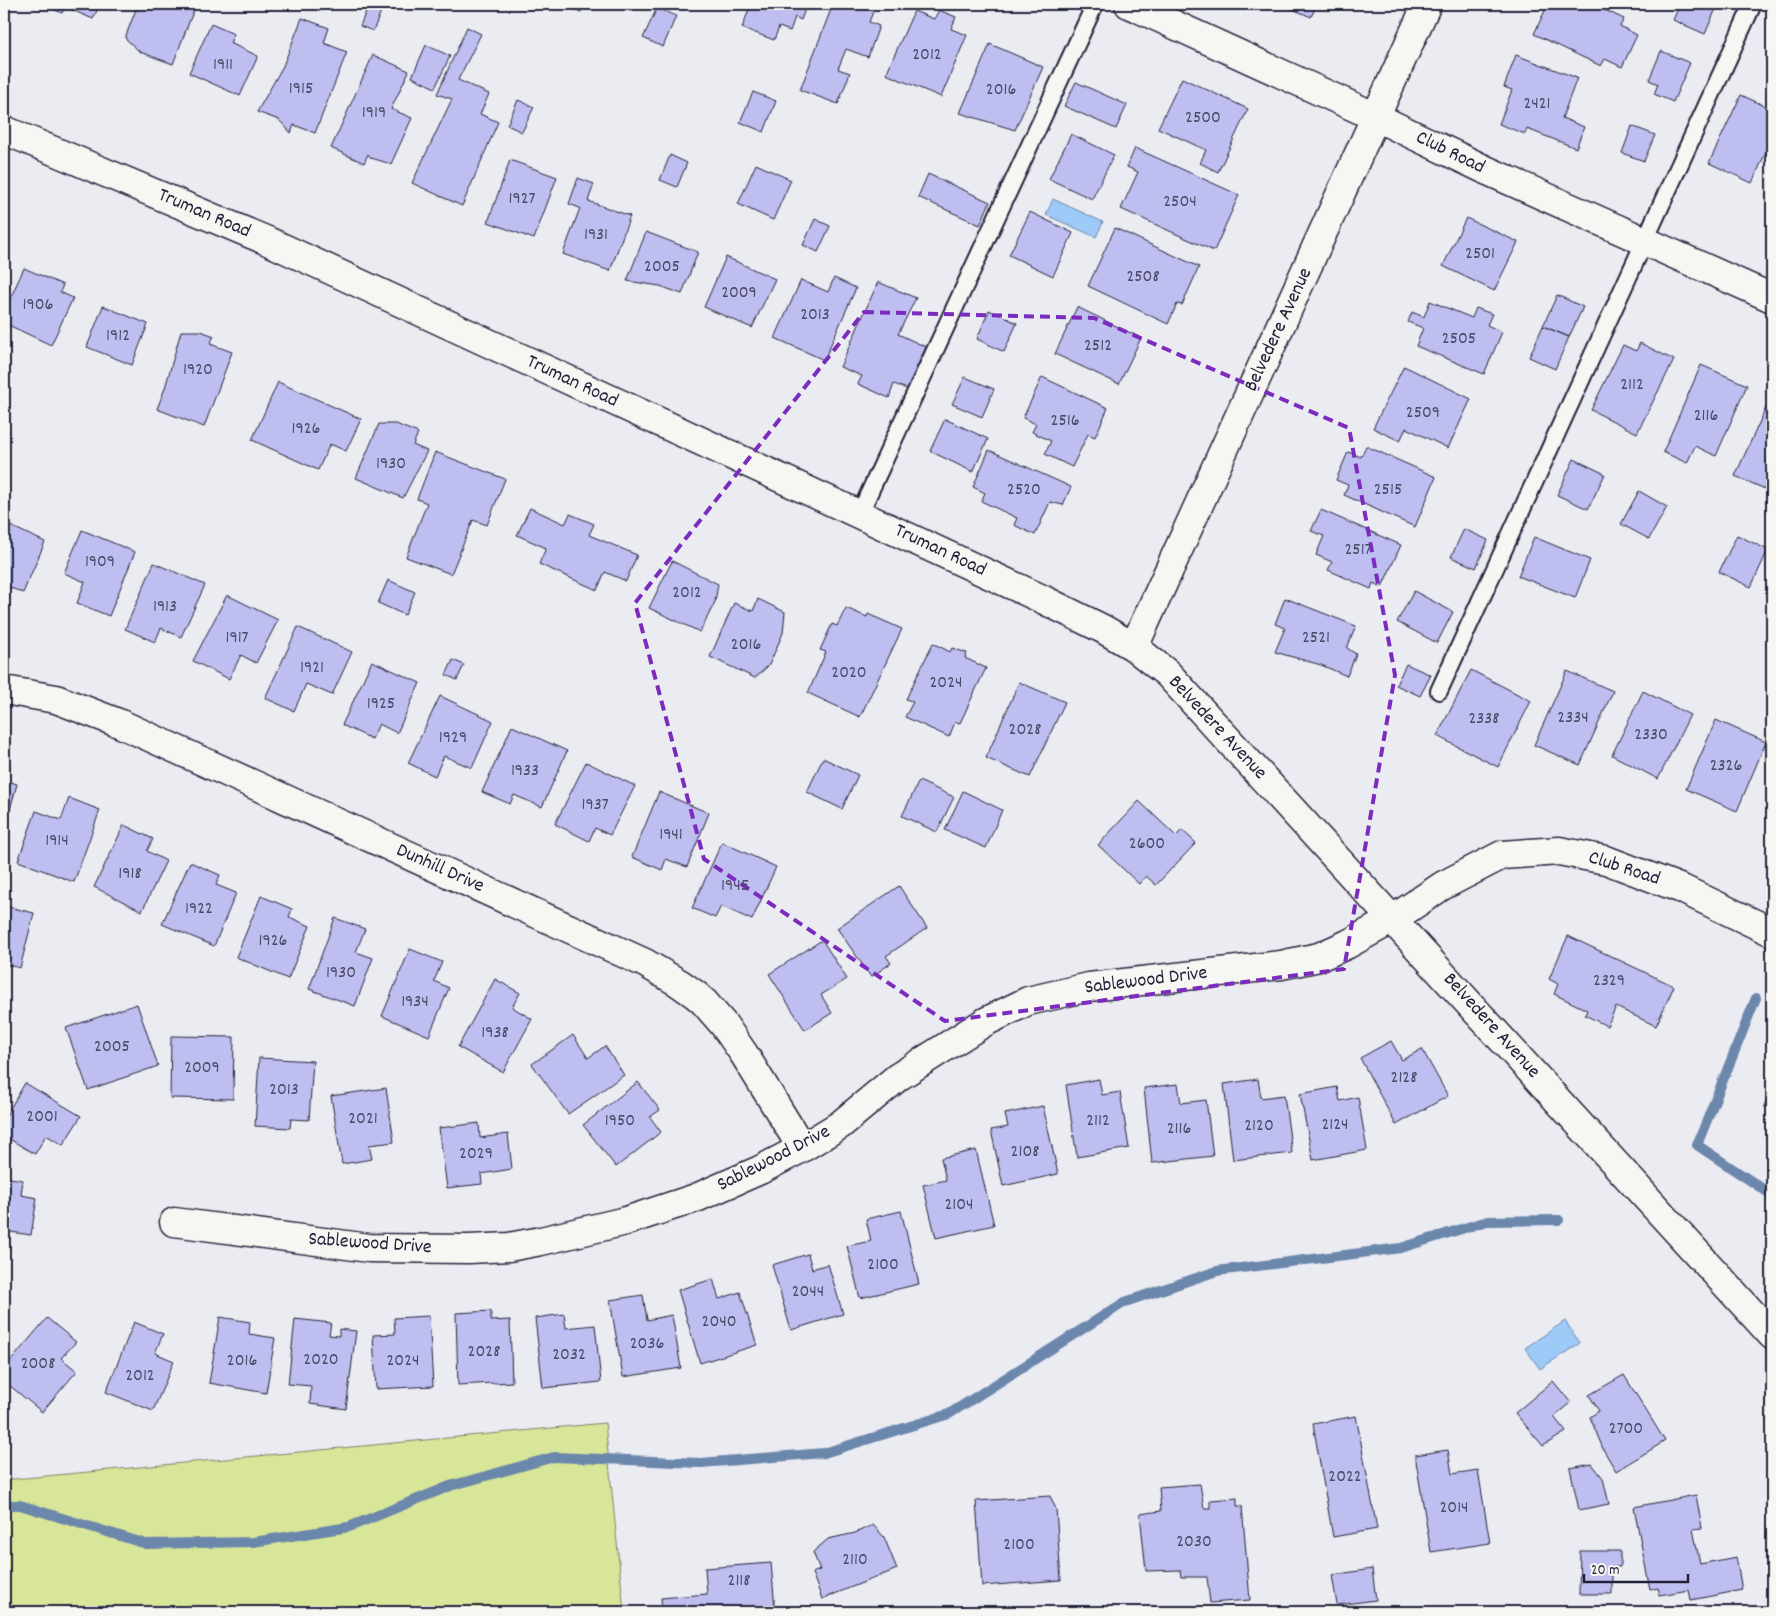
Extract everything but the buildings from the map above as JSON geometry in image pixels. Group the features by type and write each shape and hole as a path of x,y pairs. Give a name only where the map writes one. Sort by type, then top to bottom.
{"street":[{"name":"Club Road","path":"1129,4 1376,117 1488,172 1772,298"},
{"name":"Belvedere Avenue","path":"1427,4 1134,647 1168,674 1772,1335"},
{"name":"Truman Road","path":"4,130 270,242 1040,598 1103,629 1134,647"},
{"name":"Dunhill Drive","path":"4,690 56,699 121,724 645,963 704,1002 724,1025 802,1148"},
{"name":"Club Road","path":"1393,919 1442,886 1502,855 1559,852 1606,860 1682,889 1772,932"},
{"name":"Sablewood Drive","path":"174,1222 369,1248 470,1249 509,1247 626,1221 696,1198 760,1170 802,1148 840,1125 898,1077 985,1022 1028,1001 1089,987 1289,964 1319,957 1348,944 1393,919"}],"lane":[{"path":"859,514 1095,4"},
{"path":"1439,691 1753,4"}],"highlighted area":[{"path":"864,312 1094,318 1349,428 1395,675 1344,969 945,1021 704,859 635,603"}],"green space":[{"path":"605,1423 624,1612 4,1612 4,1480"}],"water":[{"path":"1053,199 1103,222 1096,237 1046,215"},
{"path":"1565,1321 1580,1343 1540,1369 1525,1348"}],"waterway":[{"path":"1756,998 1697,1145 1772,1195"},
{"path":"4,1505 20,1505 146,1544 253,1542 349,1527 450,1486 554,1457 701,1463 824,1453 949,1414 1125,1302 1217,1271 1401,1248 1487,1221 1559,1220"}]}
